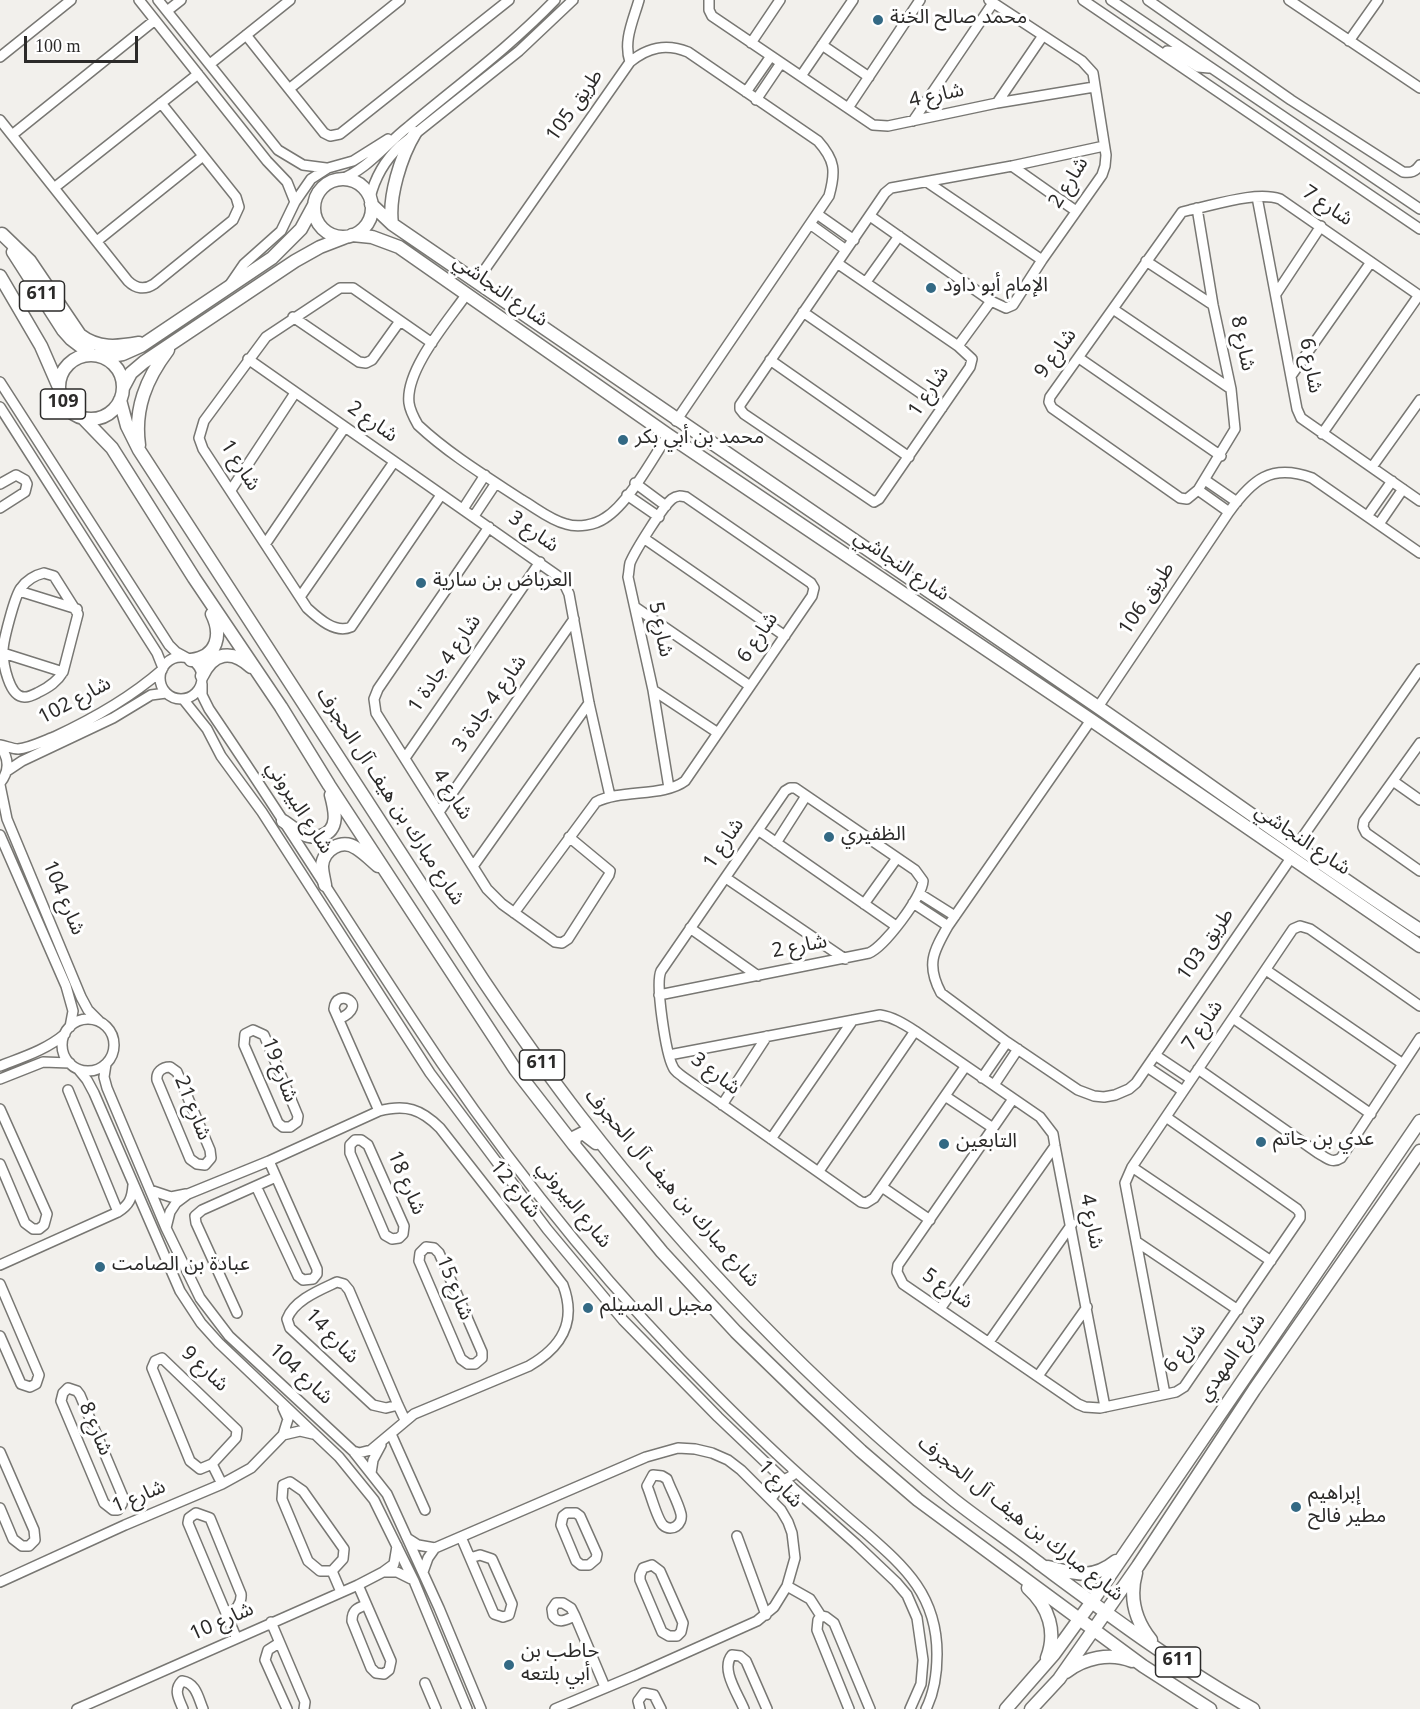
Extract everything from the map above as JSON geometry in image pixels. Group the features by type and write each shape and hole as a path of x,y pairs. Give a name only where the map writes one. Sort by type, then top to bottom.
{"main road":[{"path":"392,224 392,209 411,130"},
{"path":"98,356 123,354 149,341 282,249 301,229 322,188 339,180 358,184 371,201 370,217 358,232 307,254 137,367 131,373 122,394"},
{"name":"شارع النجاشي","path":"371,201 392,224 676,421 1098,707 1367,896 1420,930"},
{"path":"314,205 316,218 323,228 333,235 349,236"},
{"path":"1,232 30,261 71,324 85,339 105,346 122,346 149,341"},
{"name":"611","path":"1,232 63,330 71,339 98,356"},
{"name":"شارع النجاشي","path":"349,236 372,237 399,248 668,435 1091,720 1419,946"},
{"name":"611","path":"0,276 41,346 58,385"},
{"path":"536,343 543,339 545,330"},
{"path":"140,450 138,419 141,399 155,369 175,342"},
{"path":"554,356 557,346 564,343"},
{"name":"109","path":"98,356 80,356 69,363 61,373 58,385 63,404 72,413 83,418 102,417 113,410 122,394"},
{"path":"98,356 118,370 122,394"},
{"name":"شارع مبارك بن هيف آل الحجرف","path":"122,394 127,426 140,450 511,1022 580,1116 687,1245 821,1382 955,1501 1104,1613 1253,1709"},
{"name":"شارع مبارك بن هيف آل الحجرف","path":"83,418 112,448 194,578 281,707 328,785 515,1069 573,1145 662,1252 736,1332 869,1458 918,1500 1143,1666 1210,1709"},
{"path":"189,659 204,657 216,644 219,635 217,624 194,578"},
{"path":"983,648 991,645 994,636"},
{"path":"1003,661 1004,652 1013,649"},
{"path":"202,680 211,662 223,655 241,658 250,665 281,707"},
{"path":"1161,768 1169,764 1170,758"},
{"path":"1184,784 1185,776 1191,772"},
{"path":"284,820 300,833 309,836 324,835 331,830 335,810 328,785"},
{"path":"325,885 322,864 326,855 340,844 356,847 389,877"},
{"path":"488,1027 501,1035 509,1032 511,1022"},
{"name":"شارع المهدي","path":"1006,1709 1044,1667 1091,1603 1420,1121"},
{"path":"573,1145 576,1136 585,1134 632,1180"},
{"name":"شارع المهدي","path":"1059,1679 1338,1267 1420,1151"},
{"path":"1364,1204 1362,1220 1368,1226"},
{"path":"1336,1245 1341,1251 1338,1267"},
{"path":"1042,1565 1076,1574 1093,1574 1105,1569 1122,1556"},
{"path":"999,1560 1035,1594 1048,1614 1053,1632 1051,1648 1044,1667"},
{"path":"1137,1566 1132,1585 1133,1604 1138,1623 1149,1639 1165,1654"},
{"path":"1030,1709 1072,1667 1089,1659 1108,1657 1126,1659 1143,1666"}],"street":[{"path":"0,57 71,0"},
{"path":"139,0 267,161 287,182 295,202"},
{"path":"158,0 278,150 303,165 322,169 353,161 411,130 494,58 555,0"},
{"path":"167,11 181,0"},
{"path":"210,64 290,0"},
{"path":"246,35 324,133 337,136 509,0"},
{"path":"339,180 361,169 519,51 573,0"},
{"path":"630,62 626,51 627,39 639,0"},
{"path":"709,0 709,10 712,16 801,76 853,0"},
{"path":"751,42 780,0"},
{"path":"848,108 920,0"},
{"path":"1083,0 1420,229"},
{"path":"1111,0 1420,209"},
{"path":"1148,0 1291,100 1403,172 1410,173 1417,170 1420,165"},
{"path":"1289,0 1420,88"},
{"path":"1348,41 1378,0"},
{"path":"289,89 396,1"},
{"path":"913,121 991,1 1042,37 1082,61 1093,73 1104,146"},
{"path":"12,135 155,20"},
{"path":"997,103 1042,37"},
{"path":"822,45 868,77"},
{"name":"طريق 105","path":"476,282 630,62 648,50 668,46 688,52 818,141 828,152 834,171 829,196 676,421"},
{"path":"1164,55 1167,51 1175,52 1198,67 1212,68"},
{"path":"746,92 771,56"},
{"path":"756,99 781,63"},
{"path":"54,188 198,74"},
{"name":"شارع 4","path":"801,76 873,125 881,126 1094,87"},
{"path":"0,120 131,284 142,288 154,284 233,220 239,207 236,197 161,103"},
{"path":"371,201 377,175 411,130"},
{"name":"شارع 2","path":"837,263 885,193 891,188 1012,166 1104,146 1105,166 1102,175 1042,260 1013,306 1006,308 991,301"},
{"path":"97,242 203,156"},
{"path":"1012,166 1076,212"},
{"path":"227,289 244,264 281,231 295,202 311,179 328,168"},
{"path":"927,182 1042,260"},
{"name":"شارع 7","path":"1197,208 1257,197 1280,199 1322,226 1419,296"},
{"name":"شارع 6","path":"1257,197 1297,409 1301,418 1403,489"},
{"name":"شارع 9","path":"1197,208 1182,212 1050,397 1049,402 1052,408 1180,498 1187,499 1198,490"},
{"name":"شارع 8","path":"1197,208 1213,305 1231,389 1235,429 1205,480"},
{"path":"817,214 854,240"},
{"path":"870,216 991,301 958,346"},
{"path":"810,224 846,250"},
{"path":"1276,294 1322,226"},
{"path":"866,282 899,236"},
{"path":"1146,261 1213,305"},
{"path":"1291,376 1371,262"},
{"name":"شارع 1","path":"837,263 866,282 958,346 971,356 972,363 909,457 879,499 874,502 744,414 740,409 740,405 837,263"},
{"name":"شارع 1","path":"432,343 353,288 340,288 266,337 248,359 200,431 199,438 203,449 307,608 317,617 342,630 351,627 441,495"},
{"path":"466,295 432,343 411,382 409,403 418,425 485,476 566,525 590,524 604,519 616,509 668,435"},
{"path":"1322,434 1419,296"},
{"path":"1113,309 1231,389"},
{"path":"803,312 942,408"},
{"path":"293,317 359,362 366,363 372,360 400,321"},
{"path":"1079,358 1221,456"},
{"name":"شارع 2","path":"248,359 474,516"},
{"path":"770,360 909,457"},
{"path":"0,382 170,645 176,652 189,659 197,664 202,680 198,692 183,699 171,697 166,693 161,682 163,669 169,661 178,658 189,659"},
{"path":"231,490 295,393"},
{"path":"1372,467 1420,400"},
{"path":"0,407 157,653 163,669"},
{"path":"266,543 345,427"},
{"path":"300,597 394,462"},
{"name":"طريق 106","path":"1098,707 1229,512 1259,478 1284,472 1299,473 1312,478 1420,553"},
{"path":"0,484 16,475 25,480 27,484 22,495 0,508"},
{"path":"463,509 485,476"},
{"path":"1229,512 1198,490 1205,480 1237,502"},
{"path":"1368,515 1392,481"},
{"path":"474,516 496,483"},
{"path":"635,483 666,506"},
{"path":"1379,524 1403,489 1420,501"},
{"path":"627,495 659,517"},
{"name":"شارع 6","path":"610,796 669,788 685,781 812,596 814,588 811,583 686,497 679,496"},
{"name":"شارع 5","path":"669,788 652,690 628,578 630,565 645,539 666,506 673,498 679,496"},
{"name":"شارع 3","path":"474,516 562,579 569,594 589,703 610,796"},
{"name":"شارع 4","path":"489,527 378,689 374,699 376,713 487,889 514,913 555,942 562,943 567,939 610,870 569,837"},
{"path":"645,539 785,636"},
{"name":"شارع 4 جادة 1","path":"405,758 540,562"},
{"path":"48,573 59,582 77,609 78,619 63,672 54,684 44,690 26,698 17,695 5,669 3,653 5,620 19,591 37,575 48,573"},
{"path":"118,593 126,595 131,586"},
{"path":"19,591 77,609"},
{"path":"126,605 129,598 139,598"},
{"path":"635,607 750,686"},
{"name":"شارع 4 جادة 3","path":"439,812 574,619"},
{"path":"3,653 63,672"},
{"name":"شارع 102","path":"0,745 17,749 26,747 74,728 98,716 140,688 163,669"},
{"path":"1297,845 1420,669"},
{"name":"شارع البيروني","path":"202,680 202,695 209,709 284,820 418,1028 507,1154 561,1223 614,1285 717,1396 793,1469 895,1558 910,1574 930,1612 937,1636 935,1686 926,1709"},
{"path":"652,690 718,733"},
{"name":"شارع 102","path":"7,771 22,761 113,718 151,695 166,693"},
{"name":"شارع البيروني","path":"183,699 207,729 221,756 262,812 430,1073 546,1229 604,1297 718,1417 856,1544 907,1595 917,1618 923,1660 921,1684 910,1709"},
{"path":"474,866 589,703"},
{"name":"طريق 103","path":"1091,720 948,926 932,957 934,981 941,993 1007,1042 1078,1090 1104,1097 1129,1089 1136,1083 1291,858"},
{"path":"1420,742 1364,821 1363,827 1366,833 1420,871"},
{"path":"0,745 8,762 7,771 0,784"},
{"path":"1393,781 1420,800"},
{"name":"شارع 104","path":"0,784 7,819 81,997 88,1010 99,1022"},
{"name":"شارع 1","path":"669,1054 658,995 658,977 661,971 785,791 795,788 806,796"},
{"path":"514,913 596,802 610,796"},
{"path":"776,843 806,796 920,875 923,881 920,894 955,916"},
{"path":"758,830 896,926"},
{"name":"شارع 104","path":"0,835 66,986 73,1011 67,1030"},
{"path":"864,904 897,858"},
{"path":"726,878 845,959"},
{"name":"شارع 2","path":"658,995 845,959 876,950 920,894"},
{"path":"913,903 948,926"},
{"name":"شارع 7","path":"1420,1006 1310,929 1300,926 1293,929 1198,1069 1330,1161 1336,1161 1341,1158 1420,1038"},
{"path":"690,928 758,976"},
{"path":"1266,970 1403,1064"},
{"path":"394,1016 403,1016 407,1010"},
{"name":"شارع 3","path":"965,1067 882,1187 870,1202 861,1202 676,1072 669,1054 880,1015 915,1031 982,1078"},
{"path":"1233,1018 1371,1114"},
{"path":"0,1066 55,1043 79,1021 89,1019 99,1022 109,1029 114,1041 113,1054 98,1070 88,1071 74,1066 43,1062 0,1079"},
{"path":"339,1019 379,1111"},
{"path":"771,1139 853,1020"},
{"path":"406,1034 407,1029 411,1026 418,1028"},
{"path":"67,1030 62,1044 64,1054 74,1066"},
{"name":"شارع 19","path":"250,1031 261,1032 298,1116 297,1122 290,1127 281,1126 278,1123 244,1045 245,1034 250,1031"},
{"path":"819,1171 915,1031"},
{"path":"722,1105 767,1036"},
{"path":"982,1078 1007,1042"},
{"path":"994,1085 1018,1049"},
{"path":"1155,1055 1191,1079"},
{"name":"شارع 104","path":"106,1064 104,1077 107,1088 190,1281 211,1314 229,1336 353,1451 387,1494 481,1709"},
{"name":"شارع 104","path":"74,1066 87,1080 94,1093 180,1291 200,1320 238,1363 339,1457 363,1485 383,1515 414,1581 467,1709"},
{"name":"شارع 21","path":"170,1067 177,1072 210,1150 211,1158 205,1165 190,1160 157,1080 163,1068 170,1067"},
{"path":"1147,1067 1183,1091"},
{"name":"شارع 6","path":"1166,1117 1297,1209 1300,1218 1184,1388 1166,1394 1125,1183 1132,1167 1198,1069"},
{"name":"شارع 4","path":"982,1078 1040,1117 1053,1134 1072,1224 1105,1407"},
{"path":"68,1090 118,1212"},
{"path":"945,1096 993,1128"},
{"name":"شارع 5","path":"1013,1099 898,1265 897,1272 903,1284 1078,1404 1093,1408 1105,1407 1166,1394"},
{"name":"شارع 12","path":"150,1190 171,1197 188,1194 269,1161 379,1111 405,1108 429,1118 440,1128 553,1270 565,1291 569,1311 561,1339 553,1350 530,1366 481,1384 414,1414 382,1443 364,1453 353,1451"},
{"path":"0,1109 47,1215 44,1226 33,1229 25,1223 0,1164"},
{"name":"شارع 18","path":"348,1125 355,1140"},
{"name":"شارع 19","path":"290,1127 299,1146"},
{"name":"شارع 18","path":"355,1140 363,1141 368,1145 404,1230 399,1238 392,1239 385,1235 350,1154 350,1145 355,1140"},
{"path":"940,1309 1055,1146"},
{"path":"256,1186 298,1276 303,1280 315,1277 317,1269 269,1161"},
{"name":"شارع 21","path":"205,1165 214,1183"},
{"path":"1132,1167 1271,1261"},
{"path":"237,1313 196,1223 195,1216 202,1210 276,1177"},
{"path":"0,1265 118,1212 127,1206 132,1197 133,1183"},
{"path":"882,1187 930,1220"},
{"name":"شارع 12","path":"166,1228 170,1212 176,1203 188,1194"},
{"path":"118,1212 139,1212 149,1221"},
{"path":"989,1342 1072,1224"},
{"path":"39,1229 45,1244"},
{"path":"1137,1242 1238,1310"},
{"name":"شارع 15","path":"426,1247 434,1248 439,1253 482,1352 482,1358 476,1364 468,1364 461,1359 419,1261 420,1253 426,1247"},
{"name":"شارع 14","path":"398,1405 386,1408 373,1405 290,1328 287,1319 292,1310 314,1293 337,1282 347,1287 405,1420"},
{"path":"0,1286 39,1375 36,1384 30,1387 21,1384 0,1336"},
{"path":"1038,1376 1087,1307"},
{"path":"200,1320 207,1319 211,1314"},
{"path":"238,1363 241,1355 249,1354"},
{"name":"شارع 9","path":"157,1359 165,1359 237,1430 236,1438 212,1464 200,1469 190,1461 152,1368 157,1359"},
{"name":"شارع 15","path":"476,1364 481,1384"},
{"name":"شارع 8","path":"68,1388 77,1391 80,1395 123,1497 118,1510 113,1510 104,1503 61,1401 63,1393 68,1388"},
{"path":"280,1402 288,1419 283,1436"},
{"path":"283,1436 300,1431 314,1434"},
{"path":"391,1434 425,1510"},
{"name":"شارع 1","path":"0,1582 222,1484 251,1468 283,1436"},
{"name":"شارع 12","path":"371,1473 382,1443"},
{"name":"شارع 1","path":"435,1548 646,1457 678,1448 711,1453 734,1465 781,1510 792,1533 795,1558 787,1586 766,1615 724,1637 555,1709"},
{"path":"0,1452 34,1530 34,1540 29,1546"},
{"path":"646,1457 653,1475 647,1486 662,1524 668,1528 676,1527 681,1515 667,1479 653,1475"},
{"path":"212,1464 222,1484"},
{"path":"771,1499 784,1480 791,1478 793,1469"},
{"path":"794,1489 797,1482 804,1479"},
{"path":"286,1483 293,1483 303,1491 344,1549 341,1562 332,1571 320,1571 308,1561 282,1498 281,1490 286,1483"},
{"path":"560,1495 567,1513"},
{"path":"0,1508 13,1539 22,1546 29,1546"},
{"name":"شارع 8","path":"118,1510 125,1525"},
{"path":"228,1616 239,1605 242,1594 210,1518 196,1513 189,1518 189,1523 236,1637"},
{"path":"567,1513 580,1516 597,1554 596,1559 589,1565 581,1565 576,1561 564,1534 561,1525 567,1513"},
{"path":"737,1536 766,1615"},
{"path":"461,1537 470,1558 494,1614 503,1617 509,1615 512,1604 492,1559 480,1555 470,1558"},
{"path":"407,1538 418,1545 435,1548 428,1557 423,1572"},
{"path":"383,1572 396,1560 397,1544"},
{"path":"29,1546 38,1565"},
{"path":"647,1566 657,1567 660,1571 678,1613 682,1628 677,1636 669,1636 662,1632 640,1580 641,1571 647,1566"},
{"path":"332,1571 341,1592"},
{"path":"383,1572 397,1572 414,1581"},
{"name":"شارع 10","path":"84,1707 383,1572"},
{"path":"358,1585 391,1661 389,1670 384,1674 376,1673 371,1668 352,1621 356,1609 366,1605"},
{"path":"787,1586 810,1599 821,1616 834,1623 870,1709"},
{"path":"575,1616 605,1687"},
{"path":"821,1616 817,1630 849,1709"},
{"path":"271,1622 305,1702 304,1709"},
{"path":"434,1631 440,1629 444,1631 458,1652"},
{"path":"677,1636 684,1654"},
{"path":"724,1637 732,1655"},
{"path":"279,1643 268,1650 265,1660 287,1709"},
{"path":"732,1655 727,1661 727,1670 744,1709"},
{"path":"732,1655 740,1656 746,1661 767,1709"},
{"path":"176,1665 182,1681"},
{"path":"636,1676 644,1693"},
{"path":"182,1681 178,1686 177,1694 183,1709"},
{"path":"182,1681 194,1686 203,1709"},
{"path":"425,1683 436,1709"},
{"path":"640,1709 639,1701 644,1693"},
{"path":"644,1693 654,1695 661,1709"}],"place":[{"name":"محمد صالح الخنة","path":"878,20"},
{"name":"الإمام أبو داود","path":"931,288"},
{"name":"محمد بن أبي بكر","path":"623,440"},
{"name":"العرباض بن سارية","path":"421,583"},
{"name":"الظفيري","path":"829,837"},
{"name":"عدي بن حاتم","path":"1261,1142"},
{"name":"التابعين","path":"944,1144"},
{"name":"عبادة بن الصامت","path":"100,1267"},
{"name":"مجبل المسيلم","path":"588,1308"},
{"name":"إبراهيم مطير فالح","path":"1296,1507"},
{"name":"حاطب بن أبي بلتعه","path":"509,1665"}]}
